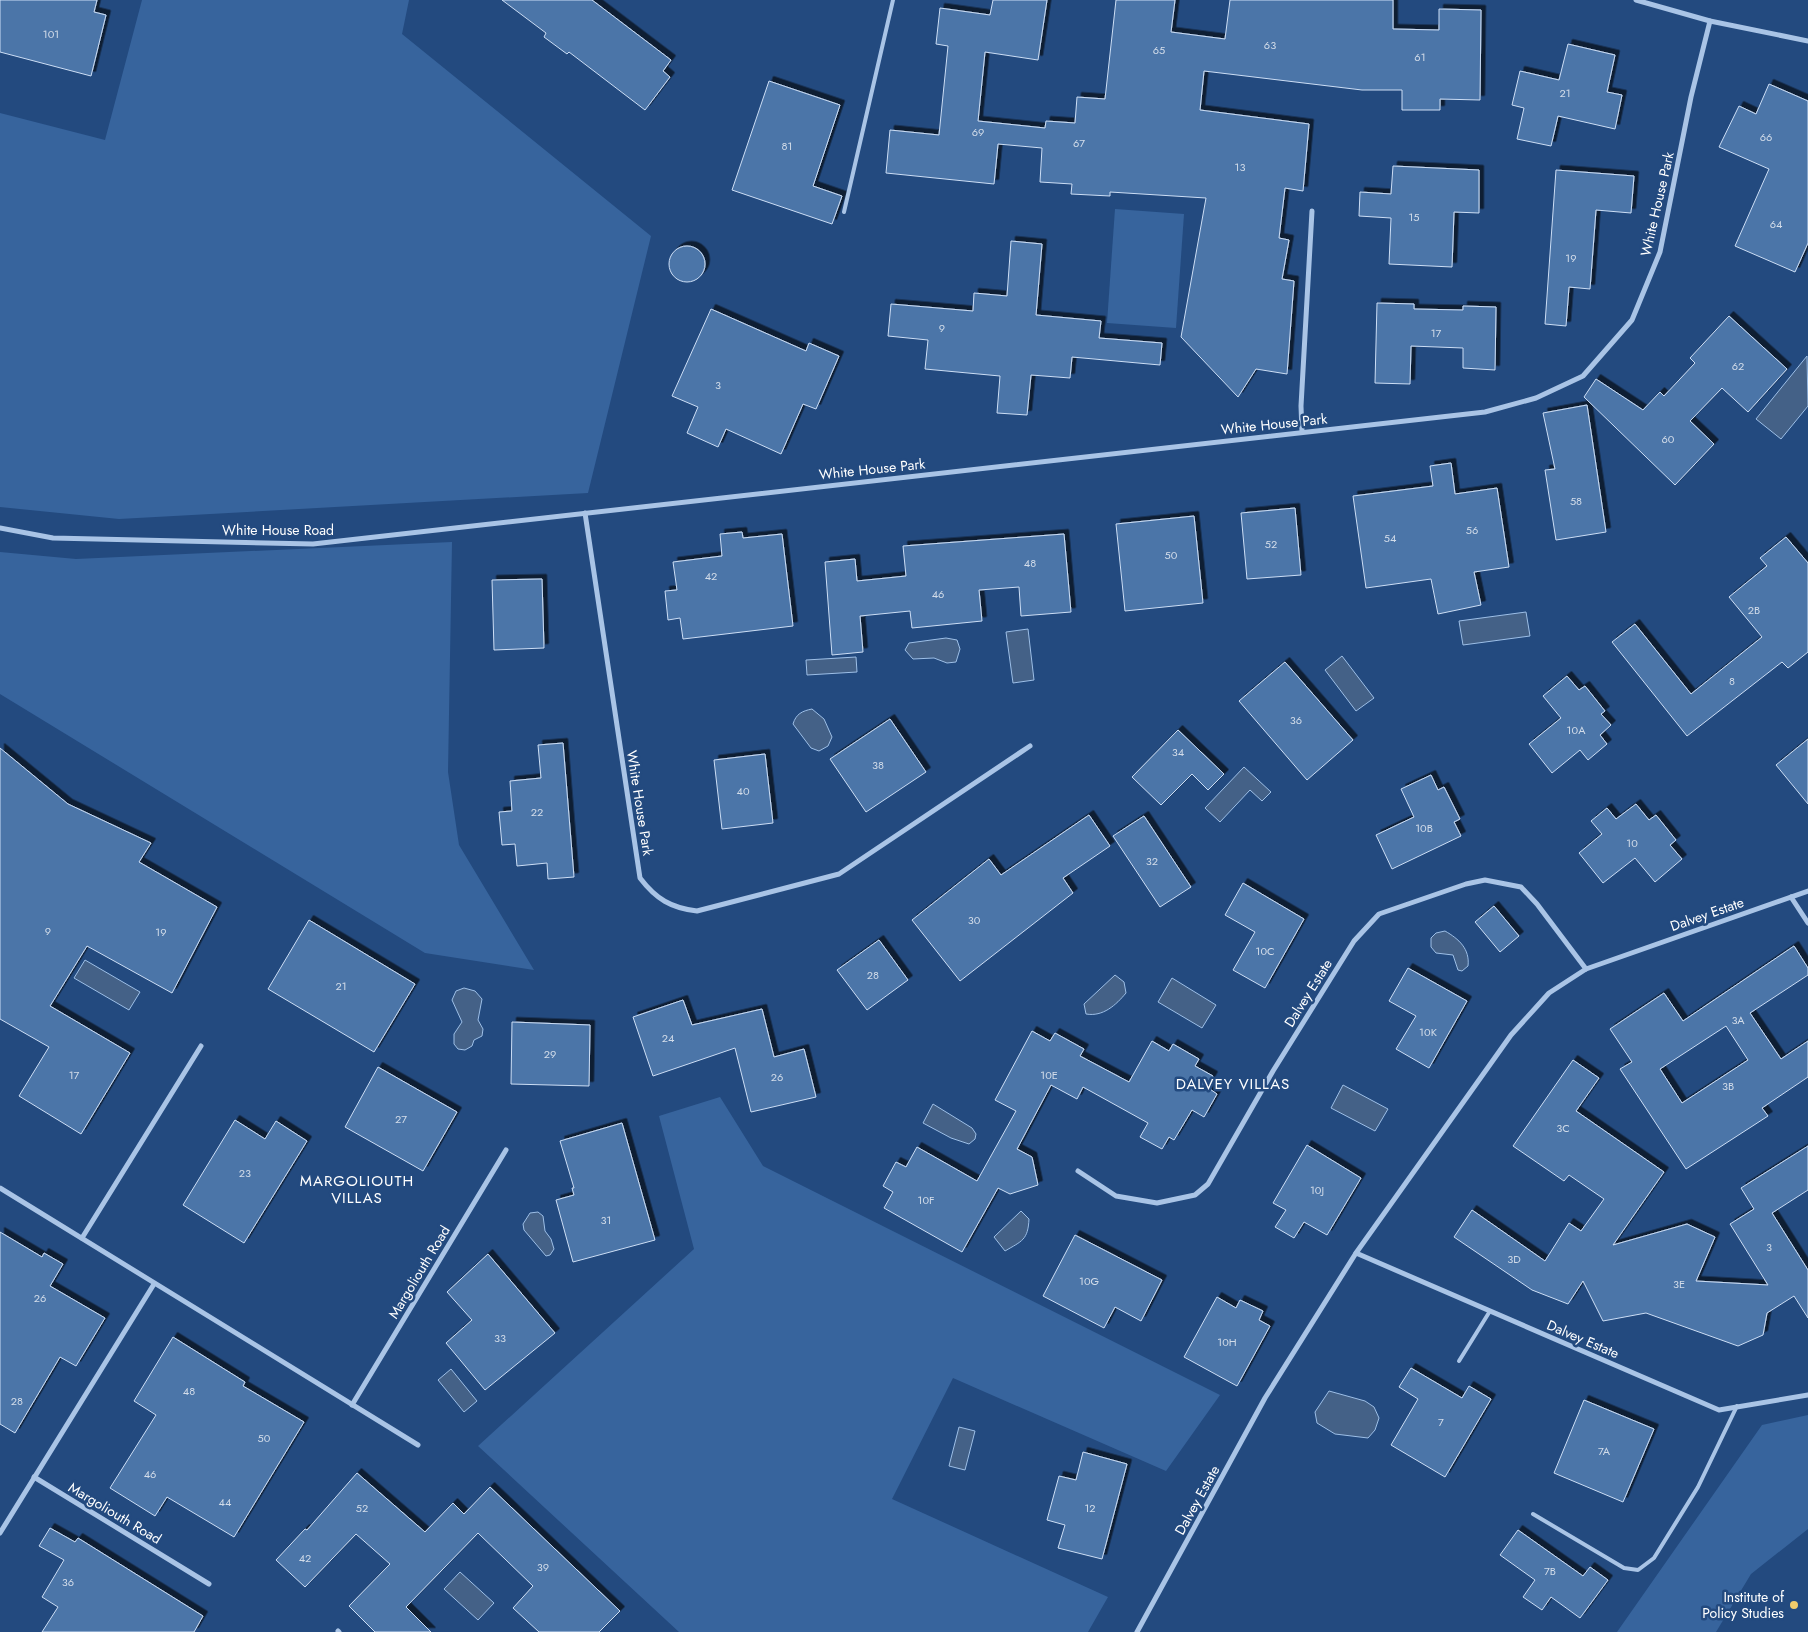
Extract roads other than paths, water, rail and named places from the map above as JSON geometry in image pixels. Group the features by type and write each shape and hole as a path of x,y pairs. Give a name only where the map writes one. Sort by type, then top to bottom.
{"street":[{"path":"1636,0 1710,21 1808,41"},
{"path":"1656,6 1660,0"},
{"name":"White House Park","path":"1030,746 839,874 697,911 680,909 664,902 651,892 640,878 585,513 1485,412 1536,398 1583,376 1632,320 1660,252 1691,97 1710,21"},
{"path":"1302,432 1301,406 1312,211"},
{"name":"White House Road","path":"0,528 53,538 313,544 585,513"},
{"name":"Dalvey Estate","path":"1078,1171 1116,1196 1157,1203 1195,1195 1208,1184 1272,1071 1354,941 1379,914 1466,884 1485,880 1505,882 1521,887 1538,904 1586,969"},
{"name":"Dalvey Estate","path":"1138,1632 1265,1398 1356,1253 1511,1035 1549,993 1586,969 1808,891"},
{"path":"1791,897 1808,923"},
{"path":"82,1238 200,1046"},
{"name":"Margoliouth Road","path":"352,1405 506,1150"},
{"path":"0,1188 418,1445"},
{"name":"Dalvey Estate","path":"1356,1253 1719,1410 1808,1394"},
{"path":"0,1533 154,1284"},
{"name":"Margoliouth Road","path":"34,1477 209,1584"}],"lane":[{"path":"844,212 894,0"},
{"path":"1459,1361 1490,1311"},
{"path":"1533,1514 1624,1568 1638,1570 1654,1558 1698,1487 1737,1406"}],"place":[{"name":"Institute of Policy Studies","path":"1794,1605"}],"district":[{"name":"DALVEY VILLAS","path":"1233,1084"},
{"name":"MARGOLIOUTH VILLAS","path":"357,1190"}]}
